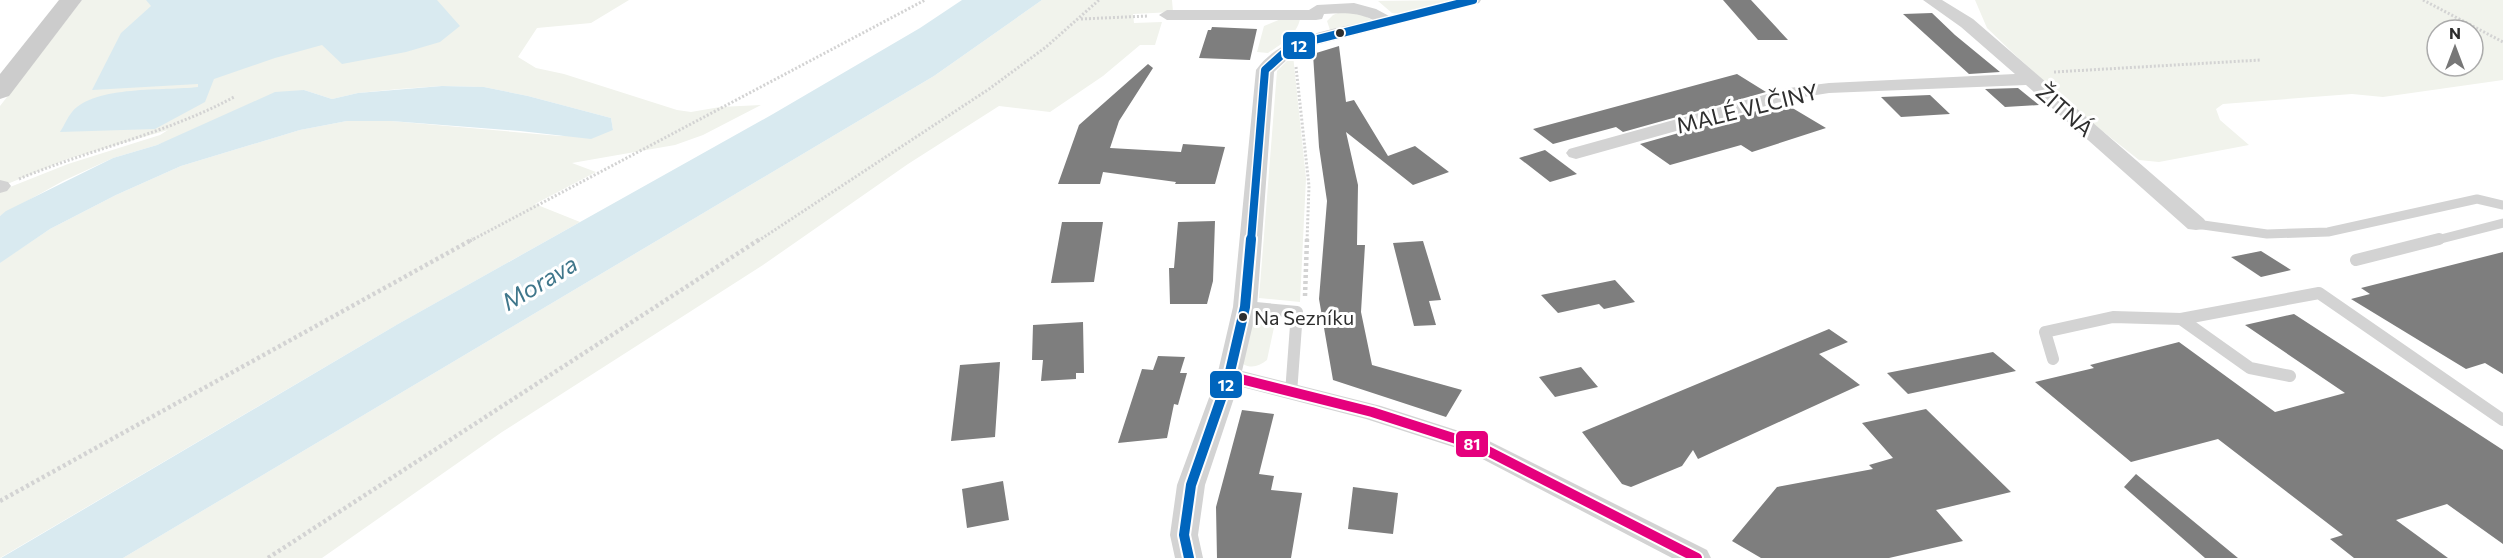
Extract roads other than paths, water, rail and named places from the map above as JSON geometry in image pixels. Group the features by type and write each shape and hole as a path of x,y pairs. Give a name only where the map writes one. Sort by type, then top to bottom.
{"main road":[{"path":"0,91 71,0"}],"street":[{"path":"1189,558 1184,535 1191,485 1229,376 1245,307 1265,70 1285,52 1302,44 1473,0"},
{"name":"ŽITNÁ","path":"1931,0 1967,23 2196,224"},
{"path":"1167,15 1356,7 1374,11 1388,23"},
{"path":"1302,44 1316,8"},
{"name":"MALÉ VLČINY","path":"1576,153 1789,94 1829,88 2026,77"},
{"path":"1229,376 1372,412 1479,446 1697,558"}],"lane":[{"path":"2196,224 2267,234 2328,232 2477,199 2503,205"},
{"path":"2356,260 2503,223"},
{"path":"2053,359 2045,332 2114,317 2181,319 2319,293 2503,420"},
{"path":"1245,307 1297,312 1291,393"},
{"path":"2181,319 2250,368 2290,376"}],"water":[{"path":"146,0 437,0 460,26 440,42 406,52 342,64 322,45 275,58 214,79 205,102 155,129 60,132 72,112 83,103 97,97 131,91 198,87 198,84 92,90 121,33 151,6"},
{"name":"Morava","path":"962,0 1042,0 934,76 123,558 1,558 398,324 773,114 920,28"},
{"path":"442,86 484,87 528,96 611,118 613,130 591,139 391,121 347,121 300,130 181,166 116,195 50,229 0,263 0,216 6,211 113,158 157,145 275,92 304,90 332,99 358,93"}],"place":[{"name":"Na Sezníku","path":"1243,317"}]}
